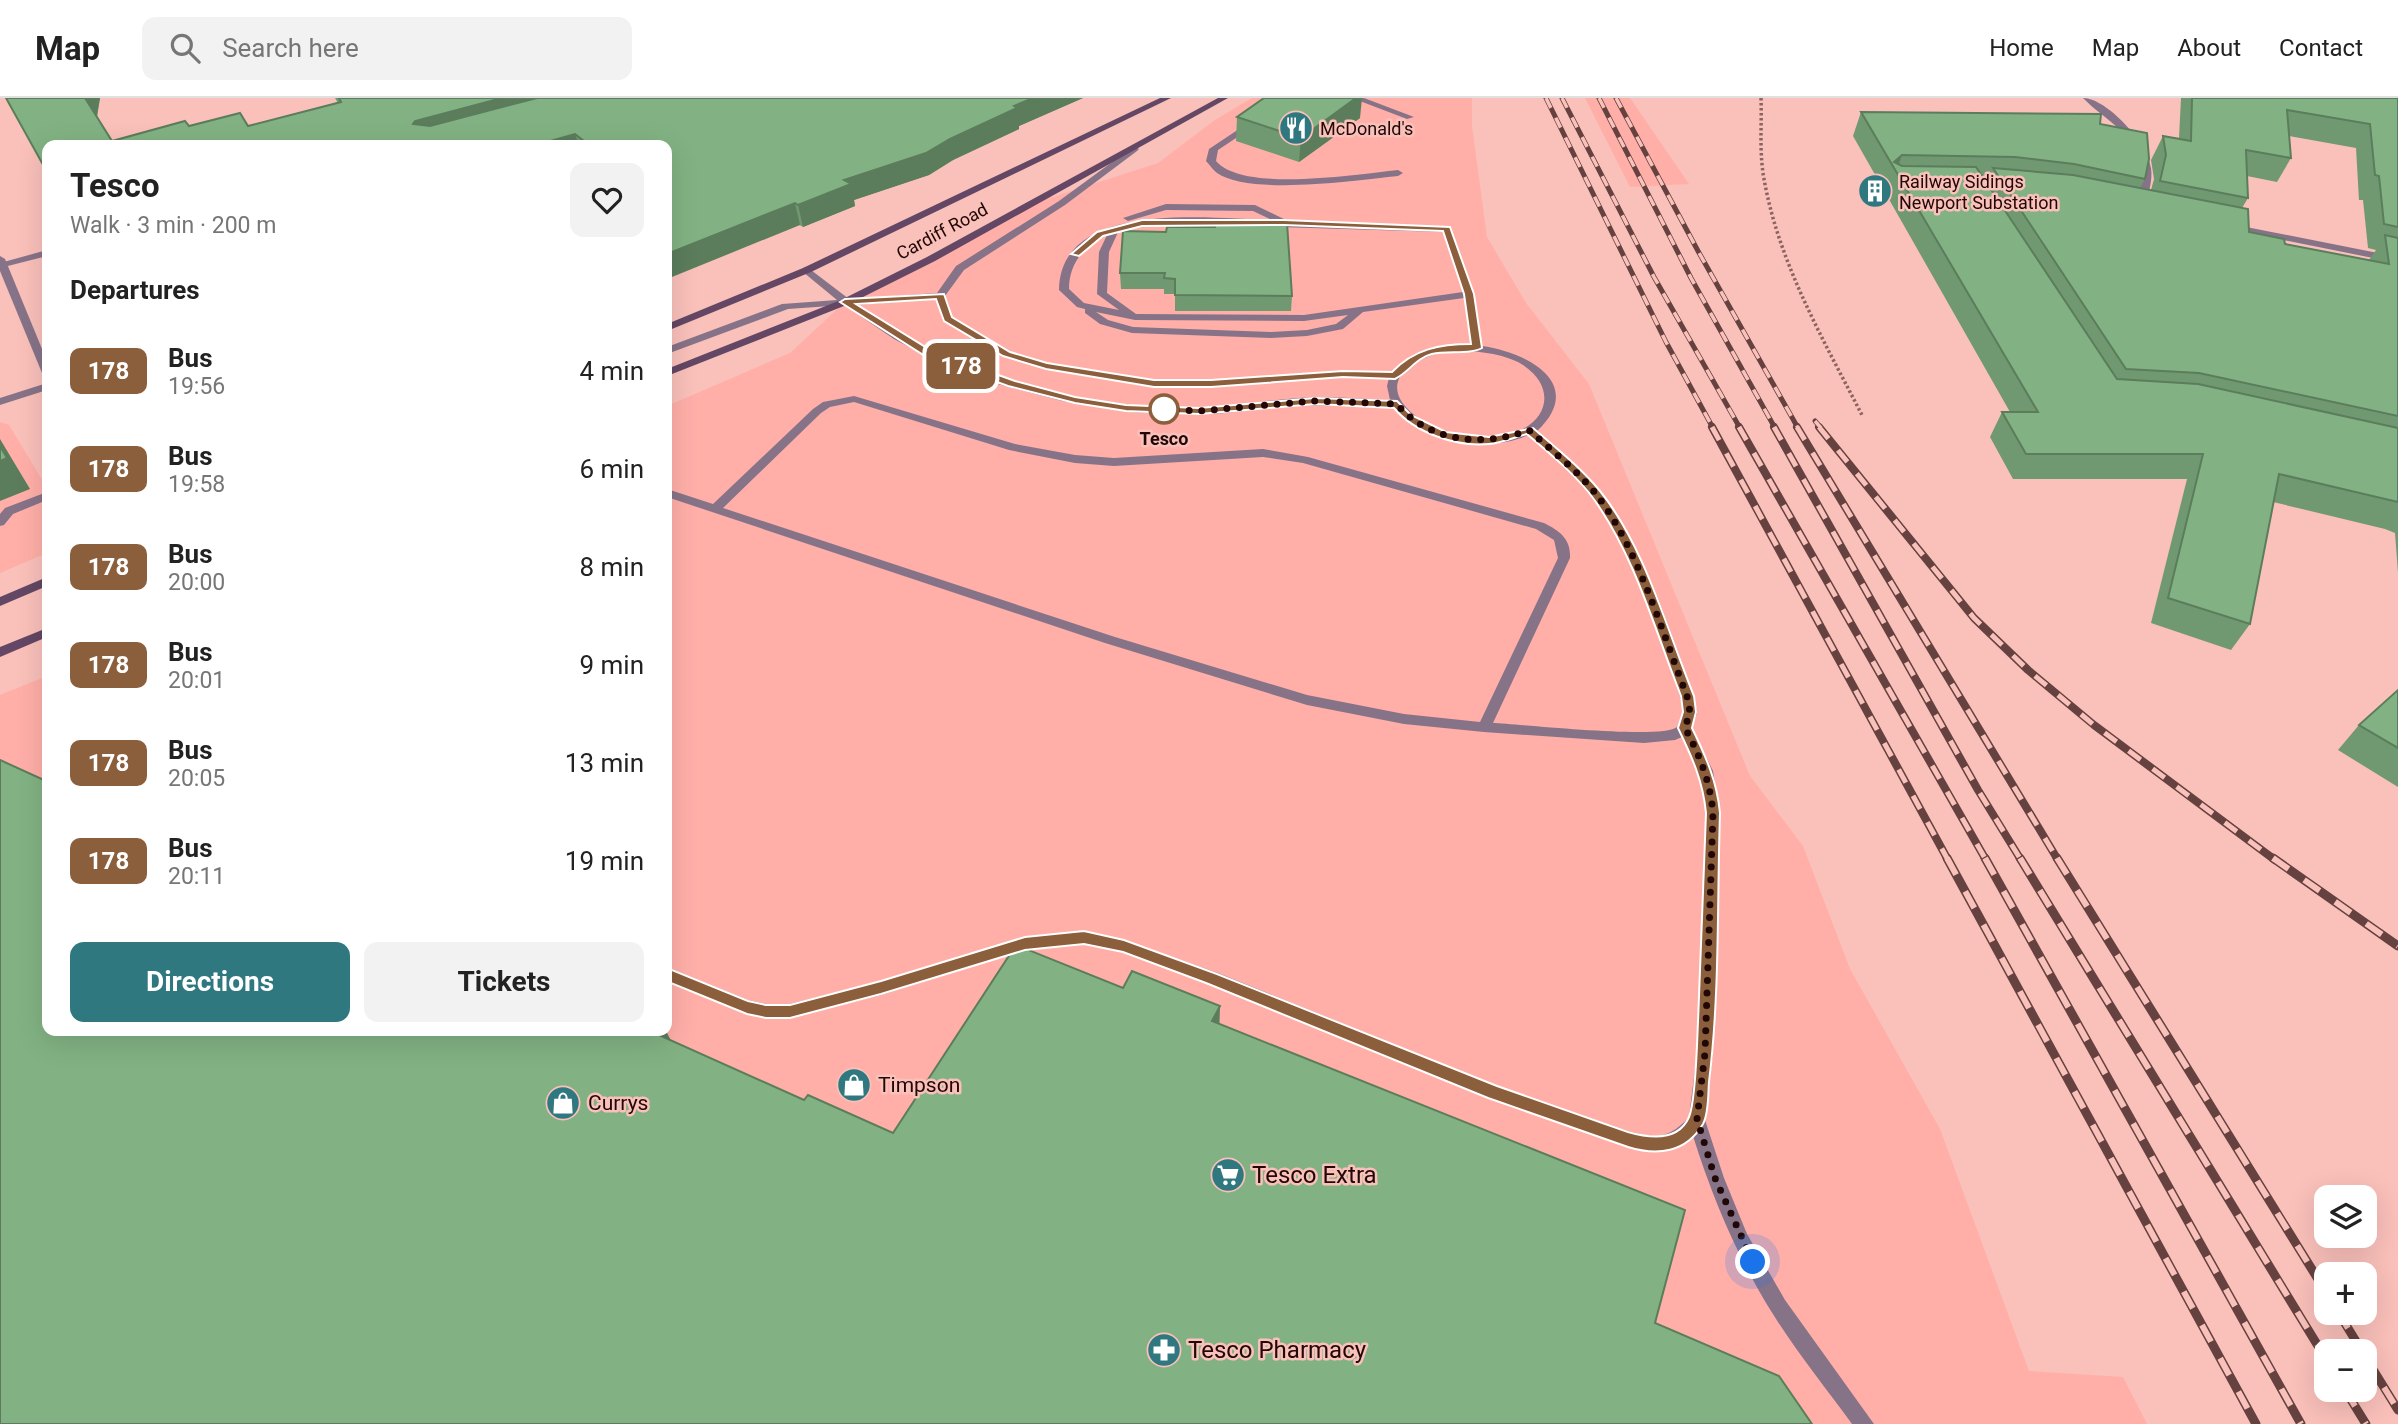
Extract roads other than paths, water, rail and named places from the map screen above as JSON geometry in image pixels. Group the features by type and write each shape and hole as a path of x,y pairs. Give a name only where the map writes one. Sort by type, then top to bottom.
{"main road":[{"name":"Cardiff Road","path":"672,326 807,270 1167,98"},
{"name":"Cardiff Road","path":"672,371 845,302 930,259 1224,98"},
{"path":"0,602 42,583"},
{"path":"0,652 42,634"}],"street":[{"path":"1356,98 1410,117"},
{"path":"2087,98 2127,132 2144,157 2147,170 2139,209"},
{"path":"1257,120 1214,149 1211,161 1221,172 1240,178 1269,181 1398,173"},
{"path":"940,296 960,268 1062,203 1134,149"},
{"path":"2126,206 2152,212"},
{"path":"1284,223 1255,208 1166,207 1112,224 1070,259 1063,275 1064,290 1104,322 1132,330 1175,334 1307,333 1339,327 1360,310"},
{"path":"1100,234 1142,223 1284,223 1447,229 1469,294 1477,348"},
{"path":"2221,225 2398,260"},
{"path":"1114,230 1104,252 1102,294 1135,317"},
{"path":"42,255 1,262 42,361"},
{"path":"807,270 845,302 929,353 1011,384 1075,400 1126,408 1199,411 1315,401 1397,404"},
{"path":"1081,305 1135,317 1304,318 1469,294"},
{"path":"672,349 786,306 940,296"},
{"path":"940,296 947,319 1007,354 1046,366 1094,375 1154,384 1211,384 1343,374 1395,375"},
{"path":"1450,348 1477,348 1518,359 1546,382 1551,395 1550,408 1543,420 1529,430 1489,441 1443,435 1408,417 1397,404 1392,389 1395,375 1408,362 1426,352 1450,348"},
{"path":"0,402 42,388"},
{"path":"715,509 817,411 827,404 854,399 1013,447 1075,459 1114,462 1263,453 1304,460 1540,526 1561,538 1565,548 1564,558 1484,727"},
{"path":"672,495 1237,681 1358,711 1404,719 1484,727 1644,738 1675,735 1685,728 1690,712 1687,696 1632,556 1617,525 1596,494 1529,430"},
{"path":"0,522 9,511 42,498"},
{"path":"1685,728 1706,771 1713,813 1705,1053 1697,1119 1715,1178 1741,1240 1778,1306 1864,1424"},
{"path":"672,976 747,1007 766,1011 790,1011 881,988 1025,944 1084,937 1124,946 1212,978 1494,1092 1648,1145 1668,1143 1684,1135 1697,1119"}],"railway":[{"path":"1546,98 1666,342 1713,428"},
{"path":"1562,98 1654,277 1740,428"},
{"path":"1599,98 1691,278 1775,428"},
{"path":"1616,98 1798,428"},
{"path":"1815,421 1821,428"},
{"path":"1712,427 1948,860"},
{"path":"1739,427 1986,860"},
{"path":"1774,427 1978,790 2021,860"},
{"path":"1797,427 2058,860"},
{"path":"1819,427 1974,618 2028,670 2094,725 2275,860"},
{"path":"1947,858 2256,1424"},
{"path":"1985,858 2301,1424"},
{"path":"2020,858 2314,1339"},
{"path":"2057,858 2314,1273"},
{"path":"2273,858 2398,946"},
{"path":"2346,1325 2355,1339"},
{"path":"2377,1376 2398,1410"},
{"path":"2352,1402 2366,1424"}],"place":[{"name":"McDonald's","path":"1296,128"},
{"name":"Railway Sidings Newport Substation","path":"1875,191"},
{"name":"Tesco","path":"1164,409"},
{"name":"Timpson","path":"854,1085"},
{"name":"Currys","path":"563,1103"},
{"name":"Tesco Extra","path":"1228,1175"},
{"name":"Tesco Pharmacy","path":"1164,1350"}]}
